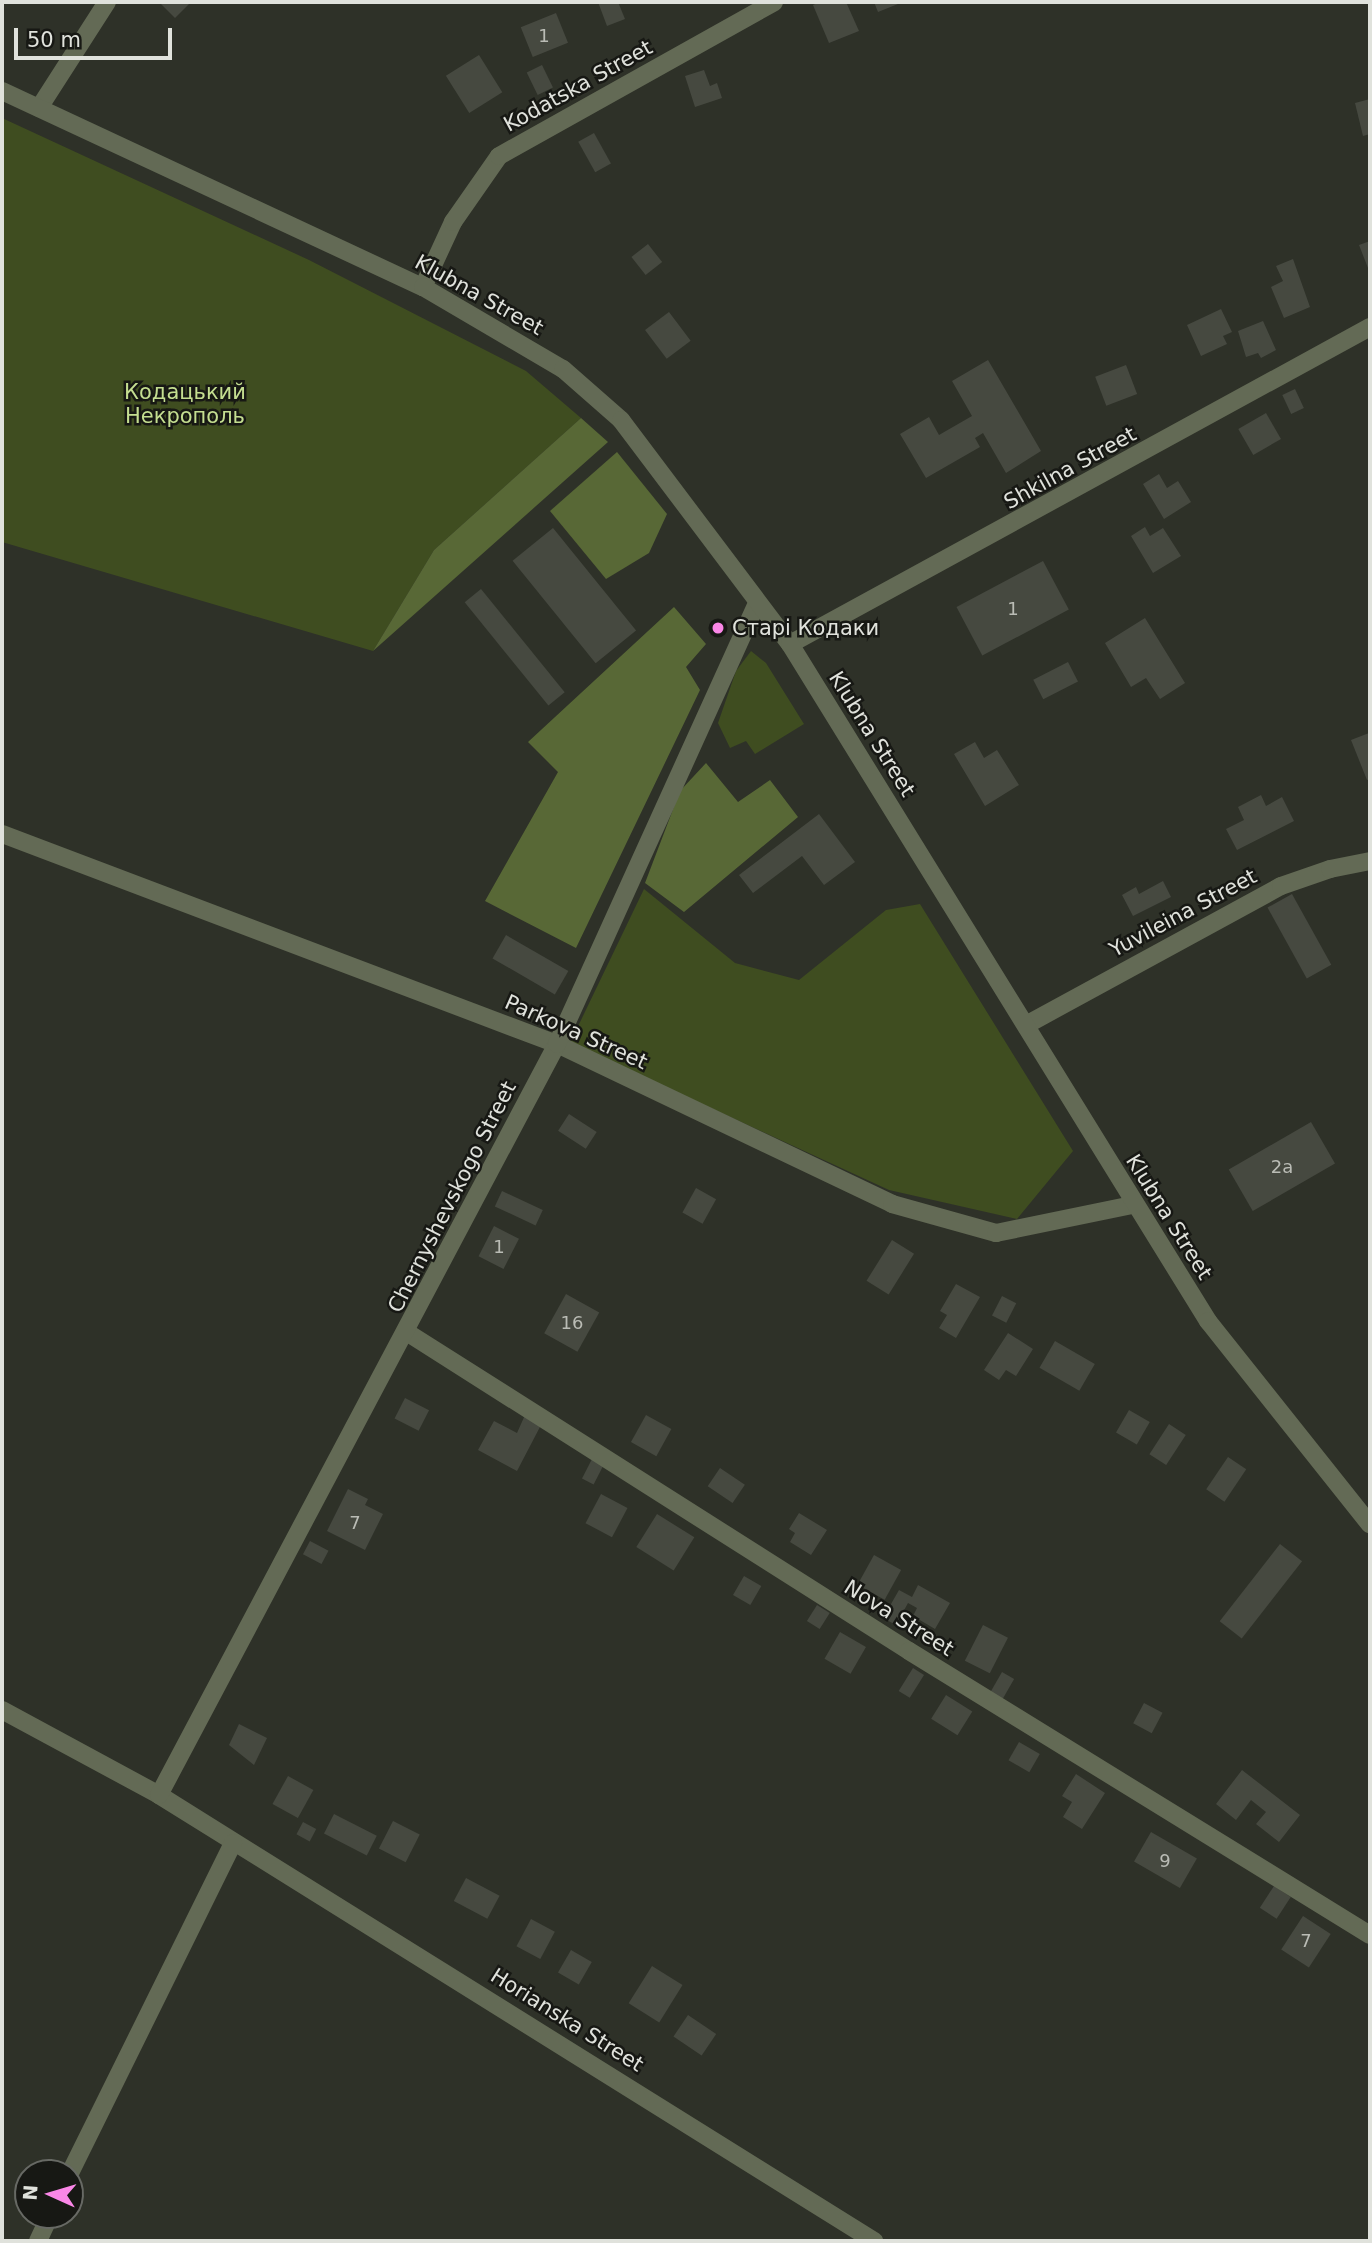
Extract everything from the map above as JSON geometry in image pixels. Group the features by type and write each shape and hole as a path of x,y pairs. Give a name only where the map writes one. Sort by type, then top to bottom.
{"street":[{"path":"39,108 107,2"},
{"name":"Kodatska Street","path":"423,287 453,222 499,156 775,2"},
{"name":"Klubna Street","path":"2,92 423,287 563,369 621,420 674,486 757,604 790,645 1026,1025 1132,1205 1208,1321 1370,1525"},
{"name":"Shkilna Street","path":"790,645 1370,327"},
{"name":"Chernyshevskogo Street","path":"159,1795 408,1333 557,1044 757,604"},
{"name":"Parkova Street","path":"2,834 557,1044 892,1204 996,1233 1132,1205"},
{"name":"Yuvileina Street","path":"1026,1025 1281,886 1330,869 1370,861"},
{"name":"Nova Street","path":"408,1333 909,1651 1370,1935"},
{"name":"Horianska Street","path":"2,1710 159,1795 233,1843 511,2011 874,2241"},
{"path":"77,2159 233,1843"}],"green space":[{"name":"Кодацький Некрополь","path":"2,118 309,260 526,371 581,418 434,550 373,651 2,542"},
{"path":"581,418 608,442 373,651 434,550"},
{"path":"617,452 667,514 649,553 606,579 550,511"},
{"path":"674,607 706,644 686,667 700,690 576,948 485,901 558,772 528,742"},
{"path":"751,651 766,663 804,724 755,754 746,741 730,748 718,723 736,671"},
{"path":"706,763 738,802 770,780 798,817 684,912 645,883 680,791"},
{"path":"644,889 735,963 799,980 886,910 920,904 1073,1151 1017,1219 889,1190 570,1043"}],"building":[{"path":"159,2 191,2 175,18"},
{"path":"598,2 618,2 625,19 607,26"},
{"path":"820,2 846,2 859,31 829,43 813,5"},
{"path":"874,2 903,2 878,12"},
{"path":"556,13 568,43 533,57 521,27"},
{"path":"479,55 502,92 469,113 446,76"},
{"path":"542,65 553,87 538,95 527,72"},
{"path":"704,70 710,86 717,83 722,98 695,107 685,76"},
{"path":"1370,99 1370,134 1363,136 1355,103"},
{"path":"594,133 611,164 595,172 578,142"},
{"path":"1370,241 1370,273 1359,245"},
{"path":"648,244 662,262 646,275 631,257"},
{"path":"1293,259 1310,307 1284,318 1271,287 1283,281 1276,266"},
{"path":"1221,309 1232,332 1223,336 1227,344 1201,356 1187,325"},
{"path":"669,312 691,341 667,359 645,330"},
{"path":"1263,321 1276,350 1261,358 1258,353 1246,357 1238,331"},
{"path":"988,360 1041,451 1006,473 983,433 975,438 980,447 926,478 900,434 929,417 939,435 972,416 952,381"},
{"path":"1126,365 1137,394 1106,406 1095,377"},
{"path":"1295,389 1304,408 1291,414 1282,395"},
{"path":"1266,413 1281,439 1253,455 1238,429"},
{"path":"1159,474 1167,488 1178,481 1191,502 1164,519 1143,484"},
{"path":"1145,527 1150,536 1163,528 1181,556 1153,573 1131,536"},
{"path":"553,528 636,631 596,663 513,561"},
{"path":"1043,561 1069,610 982,656 956,607"},
{"path":"481,589 565,692 548,706 465,602"},
{"path":"1145,618 1185,683 1160,699 1146,678 1131,687 1105,643"},
{"path":"1068,662 1078,682 1043,699 1033,680"},
{"path":"1369,733 1370,779 1367,780 1351,740"},
{"path":"975,742 984,758 997,750 1019,785 985,806 954,754"},
{"path":"1261,795 1266,806 1282,797 1294,821 1237,850 1226,829 1244,820 1238,807"},
{"path":"819,814 855,862 824,885 802,856 753,893 739,875"},
{"path":"1163,881 1171,897 1133,916 1122,895 1136,887 1139,894"},
{"path":"1292,894 1331,965 1307,978 1268,908"},
{"path":"506,935 568,971 555,994 492,958"},
{"path":"569,1114 597,1132 586,1149 558,1131"},
{"path":"1311,1122 1335,1164 1253,1211 1229,1170"},
{"path":"696,1188 716,1199 703,1224 682,1212"},
{"path":"502,1191 543,1210 536,1225 495,1206"},
{"path":"494,1226 519,1239 504,1269 479,1256"},
{"path":"892,1240 914,1254 889,1294 867,1281"},
{"path":"956,1284 980,1297 956,1338 939,1328 947,1315 940,1311"},
{"path":"566,1294 599,1312 577,1352 544,1333"},
{"path":"1002,1296 1016,1303 1006,1323 992,1316"},
{"path":"1008,1333 1033,1349 1016,1376 1006,1370 999,1380 984,1370"},
{"path":"1055,1341 1095,1364 1079,1391 1040,1368"},
{"path":"405,1398 429,1410 419,1431 395,1418"},
{"path":"1129,1410 1150,1422 1137,1445 1116,1433"},
{"path":"525,1415 541,1425 517,1471 478,1450 494,1421 517,1433"},
{"path":"646,1415 671,1429 656,1456 631,1442"},
{"path":"1169,1424 1186,1435 1166,1465 1149,1454"},
{"path":"1228,1457 1246,1469 1224,1502 1206,1489"},
{"path":"592,1459 604,1465 594,1485 582,1479"},
{"path":"720,1468 745,1485 733,1503 708,1486"},
{"path":"348,1489 368,1499 365,1505 383,1514 365,1550 327,1531"},
{"path":"601,1494 627,1508 612,1537 586,1523"},
{"path":"799,1513 827,1530 811,1555 790,1542 795,1533 789,1529"},
{"path":"657,1514 694,1537 674,1570 636,1547"},
{"path":"310,1541 329,1551 321,1564 303,1554"},
{"path":"1280,1544 1302,1561 1242,1638 1220,1621"},
{"path":"874,1555 901,1570 885,1600 858,1585"},
{"path":"744,1576 761,1586 750,1605 733,1595"},
{"path":"918,1585 950,1603 935,1629 913,1616 917,1608 908,1603 896,1625 883,1618 899,1590 912,1597"},
{"path":"817,1605 830,1613 820,1629 807,1621"},
{"path":"983,1625 1008,1638 990,1673 965,1661"},
{"path":"840,1632 866,1647 850,1674 824,1659"},
{"path":"913,1668 924,1675 910,1698 899,1691"},
{"path":"1002,1672 1014,1679 1003,1699 990,1692"},
{"path":"946,1695 972,1711 957,1735 931,1719"},
{"path":"1144,1703 1163,1713 1152,1733 1133,1723"},
{"path":"239,1724 267,1738 254,1765 229,1745"},
{"path":"1019,1742 1040,1754 1029,1772 1008,1760"},
{"path":"1242,1770 1300,1815 1279,1842 1256,1824 1266,1812 1251,1800 1236,1820 1216,1804"},
{"path":"1076,1774 1105,1793 1082,1829 1063,1817 1072,1802 1062,1796"},
{"path":"288,1776 313,1790 298,1818 272,1804"},
{"path":"334,1814 377,1836 367,1855 324,1834"},
{"path":"393,1821 420,1835 406,1862 379,1849"},
{"path":"303,1822 316,1829 310,1841 296,1834"},
{"path":"1151,1832 1197,1858 1180,1888 1134,1861"},
{"path":"466,1878 500,1896 487,1919 454,1901"},
{"path":"1274,1886 1291,1897 1277,1919 1260,1908"},
{"path":"1303,1916 1331,1934 1309,1968 1281,1950"},
{"path":"531,1919 555,1932 540,1959 516,1946"},
{"path":"571,1950 592,1962 579,1985 558,1973"},
{"path":"652,1966 683,1985 659,2022 629,2003"},
{"path":"688,2015 716,2034 702,2056 673,2037"}],"place":[{"name":"Старі Кодаки","path":"718,628"}]}
